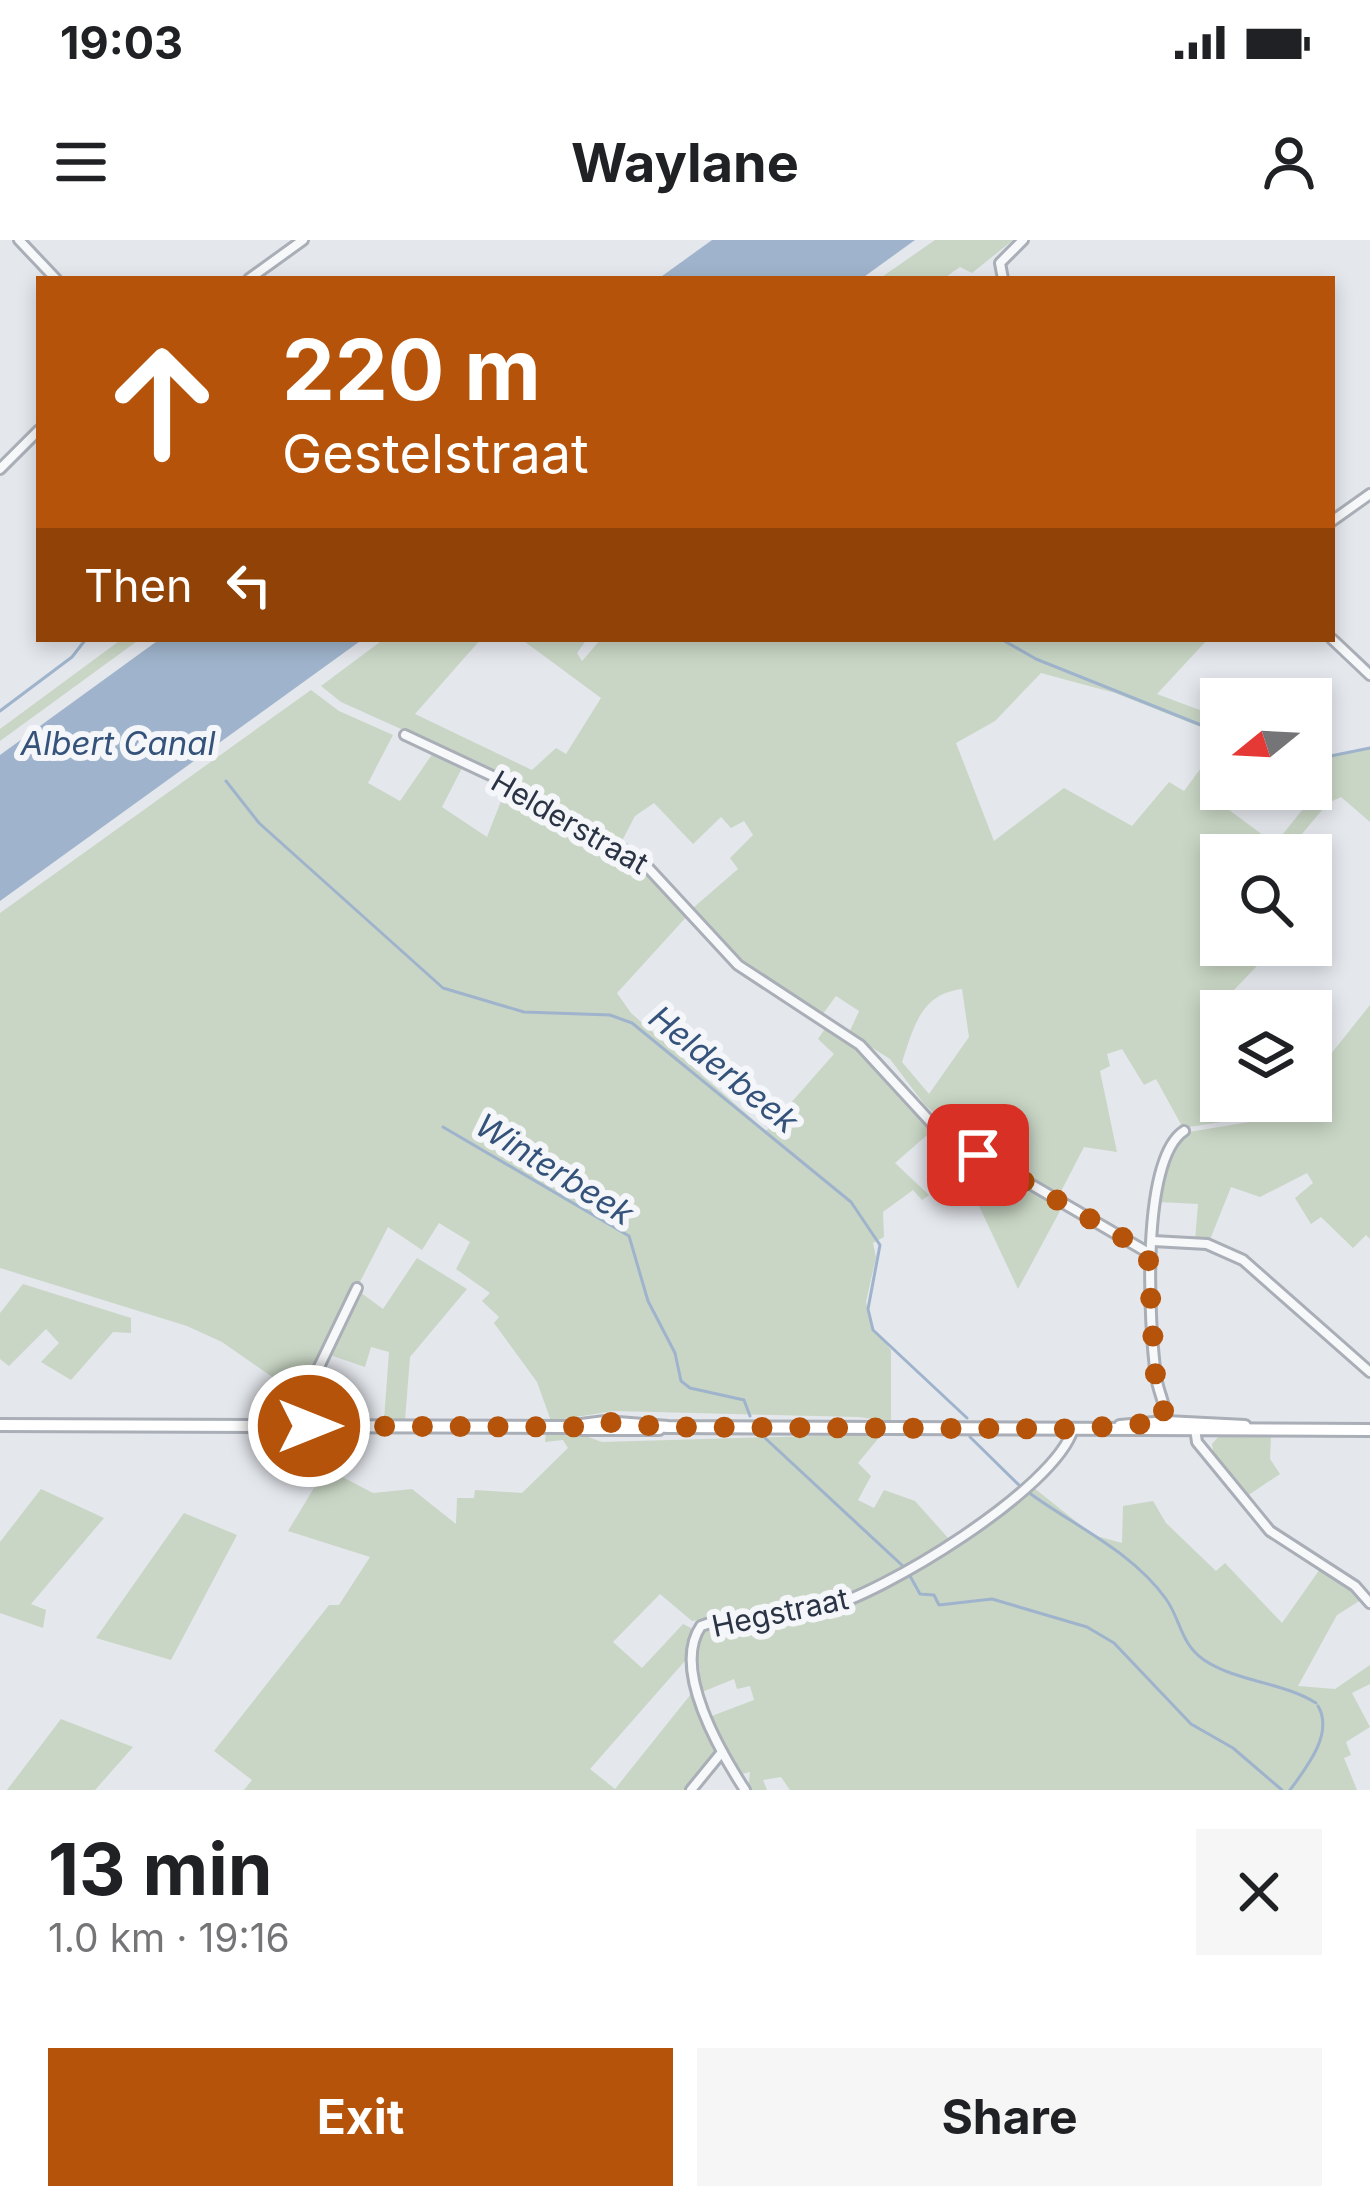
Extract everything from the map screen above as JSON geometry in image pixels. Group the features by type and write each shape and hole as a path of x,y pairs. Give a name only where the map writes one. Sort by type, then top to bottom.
{"main road":[{"path":"0,1425 569,1427 633,1432 668,1427 1370,1430"}],"street":[{"path":"20,240 53,276"},
{"path":"253,276 303,240"},
{"path":"1002,276 1000,262 1023,240"},
{"path":"0,469 36,433"},
{"path":"1335,519 1370,494"},
{"path":"1335,642 1370,675"},
{"name":"Helderstraat","path":"406,735 503,781 640,859 738,965 860,1045 938,1130 1148,1252"},
{"path":"1166,1426 1155,1372 1148,1252 1154,1240 1163,1159 1167,1146 1184,1131"},
{"path":"1154,1240 1207,1244 1243,1260 1370,1372"},
{"path":"309,1426 305,1396 357,1288"},
{"path":"1195,1427 1250,1511 1370,1603"},
{"name":"Hegstraat","path":"745,1790 722,1752 697,1689 693,1642 701,1627 820,1609 915,1568 1032,1485 1065,1448 1073,1429"},
{"path":"691,1790 722,1752"}],"green space":[{"path":"935,240 1013,240 972,273 960,267 947,276 883,276"},
{"path":"118,642 136,642 0,741 0,729"},
{"path":"380,642 478,642 415,714 532,770 556,748 566,754 601,698 525,642 585,642 577,653 582,661 598,642 1205,642 1157,694 1200,710 1200,727 1115,693 1041,673 995,721 956,743 994,841 1064,788 1132,826 1169,782 1184,791 1200,769 1200,810 1229,810 1261,834 1200,834 1200,966 1257,966 1234,990 1200,990 1200,1122 1221,1122 1183,1128 1156,1079 1144,1085 1122,1049 1107,1054 1110,1066 1100,1071 1117,1152 1084,1147 1057,1199 955,1132 924,1104 890,1059 849,1033 859,1011 836,996 822,1015 751,971 693,908 738,869 730,858 753,835 744,821 731,828 721,817 693,844 654,803 635,816 613,858 638,864 689,914 617,993 631,1013 766,1131 834,1054 818,1039 826,1027 862,1050 934,1129 895,1163 929,1195 922,1200 913,1190 883,1212 884,1237 873,1243 876,1257 866,1302 872,1327 891,1350 891,1422 859,1417 613,1411 551,1421 537,1382 494,1323 499,1317 482,1301 490,1293 456,1269 470,1242 439,1223 422,1250 388,1227 301,1397 222,1342 187,1326 0,1268 0,913 311,690 339,711 393,735 368,783 400,801 433,753 463,766 442,807 487,837 510,778 341,702 321,686","holes":["962,989 969,1037 929,1094 902,1062 928,1005"]},
{"path":"1370,748 1370,822 1341,797 1332,801 1332,754"},
{"path":"1302,810 1322,810 1302,834 1283,834"},
{"path":"1370,1005 1370,1239 1366,1235 1353,1248 1321,1217 1311,1224 1295,1198 1313,1183 1307,1173 1260,1197 1231,1187 1209,1242 1195,1241 1198,1204 1159,1202 1173,1143 1189,1132 1249,1122 1332,1122 1332,1053"},
{"path":"991,1165 1061,1209 1018,1289 973,1193"},
{"path":"417,1258 467,1289 410,1357 405,1420 384,1420 389,1352 371,1347 365,1367 327,1354 360,1292 383,1309"},
{"path":"23,1284 131,1318 131,1333 113,1332 71,1380 41,1362 59,1343 46,1329 9,1366 0,1359 0,1313"},
{"path":"546,1433 580,1434 602,1442 882,1434 858,1463 871,1476 858,1500 874,1508 884,1490 915,1501 949,1539 854,1594 807,1607 692,1621 660,1594 613,1642 642,1668 683,1624 691,1628 691,1654 590,1769 615,1789 695,1689 718,1748 685,1790 244,1790 252,1780 214,1751 329,1605 339,1605 370,1557 288,1531 314,1488 328,1482 333,1472 373,1493 412,1489 456,1524 457,1498 474,1498 475,1490 522,1493 568,1448 563,1440 545,1442"},
{"path":"1271,1436 1270,1459 1280,1474 1244,1498 1214,1458 1212,1444 1218,1437"},
{"path":"1034,1488 1093,1535 1122,1543 1123,1506 1153,1501 1166,1523 1216,1571 1225,1563 1282,1623 1320,1569 1364,1598 1337,1615 1298,1686 1335,1689 1370,1665 1370,1684 1352,1693 1370,1727 1346,1742 1351,1755 1344,1758 1357,1790 790,1790 781,1777 763,1780 767,1790 748,1790 750,1772 737,1775 709,1717 754,1700 750,1686 737,1689 734,1679 702,1692 696,1644 704,1630 732,1620 824,1612 881,1591 934,1560"},
{"path":"41,1489 104,1518 31,1604 46,1610 43,1628 0,1613 0,1542"},
{"path":"184,1513 237,1535 171,1660 96,1638"},
{"path":"61,1719 133,1747 95,1790 7,1790"}],"water":[{"path":"712,240 915,240 865,276 662,276"},
{"name":"Albert Canal","path":"156,642 359,642 0,901 0,755"}],"waterway":[{"name":"Helderbeek","path":"0,711 72,657 84,642"},
{"path":"1006,642 1036,659 1200,725"},
{"path":"1332,756 1370,748"},
{"name":"Helderbeek","path":"226,781 259,823 443,988 524,1012 610,1015 632,1023 851,1202 880,1245 868,1309 873,1330 967,1418"},
{"name":"Winterbeek","path":"443,1127 629,1236 648,1301 675,1353 681,1381 690,1388 744,1400 750,1416"},
{"name":"Helderbeek","path":"970,1437 1020,1486"},
{"name":"Winterbeek","path":"765,1438 905,1568"},
{"name":"Helderbeek","path":"1028,1492 1137,1567 1166,1599 1190,1646 1204,1660 1316,1703"},
{"name":"Winterbeek","path":"910,1576 920,1594 934,1595 939,1605 992,1599 1087,1627 1114,1643 1191,1724 1233,1748 1282,1790"},
{"name":"Helderbeek","path":"1290,1790 1321,1738 1318,1706"}],"route":[{"path":"309,1426 572,1427 632,1422 668,1427 1112,1429 1135,1422 1166,1422 1155,1372 1148,1252 978,1155"}]}
